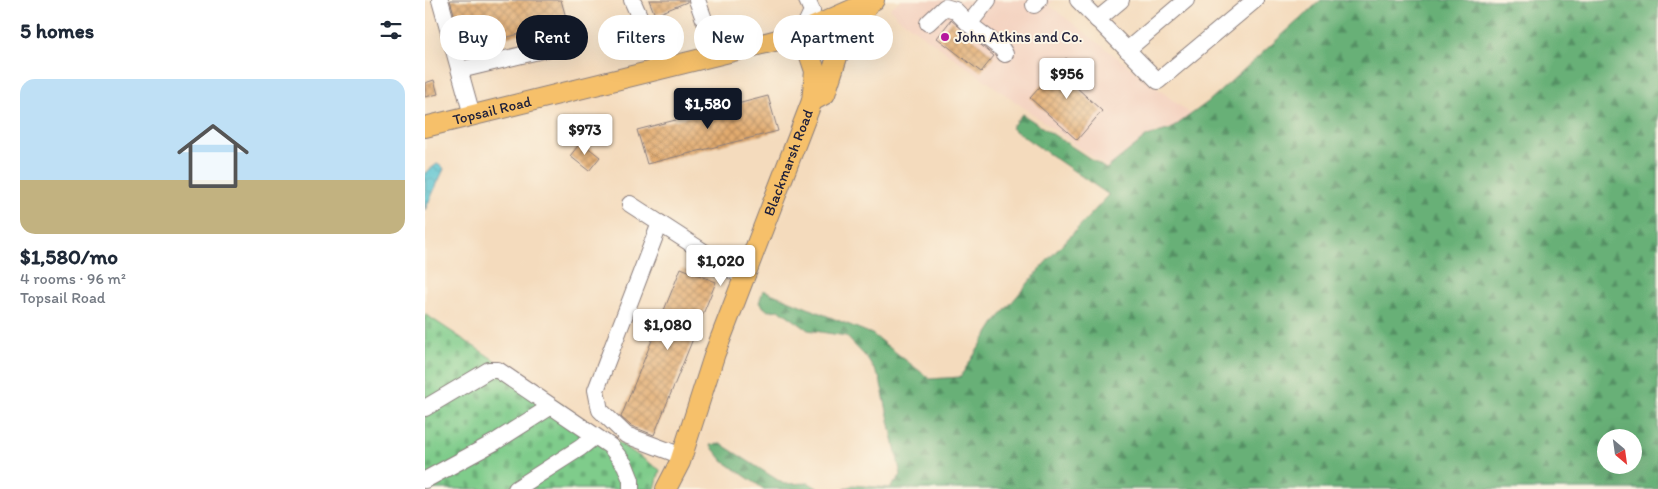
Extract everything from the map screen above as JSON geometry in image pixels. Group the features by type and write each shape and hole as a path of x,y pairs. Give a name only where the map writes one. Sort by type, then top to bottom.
{"main road":[{"name":"Topsail Road","path":"841,15 871,2"},
{"path":"812,101 825,94 838,54 850,28 861,18 871,2"},
{"name":"Topsail Road","path":"425,128 698,60"},
{"name":"Blackmarsh Road","path":"666,489 682,456 715,353 812,101 815,71 811,60"}],"lane":[{"path":"440,0 472,115"},
{"path":"632,0 648,36 659,70"},
{"path":"697,0 702,15"},
{"path":"807,0 811,11 809,15"},
{"path":"969,24 988,0"},
{"path":"1078,0 1158,81 1255,0"},
{"path":"1097,20 1121,0"},
{"path":"1127,50 1186,0"},
{"path":"928,23 945,8 955,10 969,24 1003,49 1005,54"},
{"path":"459,70 516,56"},
{"path":"630,204 744,278"},
{"path":"660,223 596,390 600,410 626,435 682,456"},
{"path":"425,408 485,372 495,369 610,446 621,458 629,472 631,489"},
{"path":"425,480 495,442 551,407"},
{"path":"516,489 581,448 594,437"}],"shaded area":[{"path":"901,0 1054,0 1049,5 1196,118 1130,184 896,16 890,8"}],"green space":[{"path":"1321,0 1658,0 1658,489 844,489 853,485 890,488 901,475 880,379 866,357 846,336 808,330 780,310 768,311 759,303 763,290 872,334 930,379 960,377 996,321 1045,263 1109,195 1011,128 1022,114 1106,169 1147,136 1171,129 1208,102"},
{"path":"425,314 660,470 655,489 425,489"},
{"path":"721,444 784,484 809,483 819,489 764,489 723,461 710,445"}],"water":[{"path":"437,164 441,165 444,169 425,210 425,173"}],"building":[{"path":"450,0 561,0 565,15 516,15 516,35 506,38 506,15 454,15"},
{"path":"649,0 687,0 687,2 655,15"},
{"path":"951,20 994,56 981,72 937,38"},
{"path":"1066,58 1084,74 1074,85 1102,111 1077,140 1030,98"},
{"path":"434,80 438,94 425,97 425,83"},
{"path":"768,96 778,131 647,164 637,130"},
{"path":"581,142 600,157 589,171 570,156"},
{"path":"681,268 716,282 654,435 631,426 621,417"}],"place":[{"name":"John Atkins and Co.","path":"945,37"}]}
